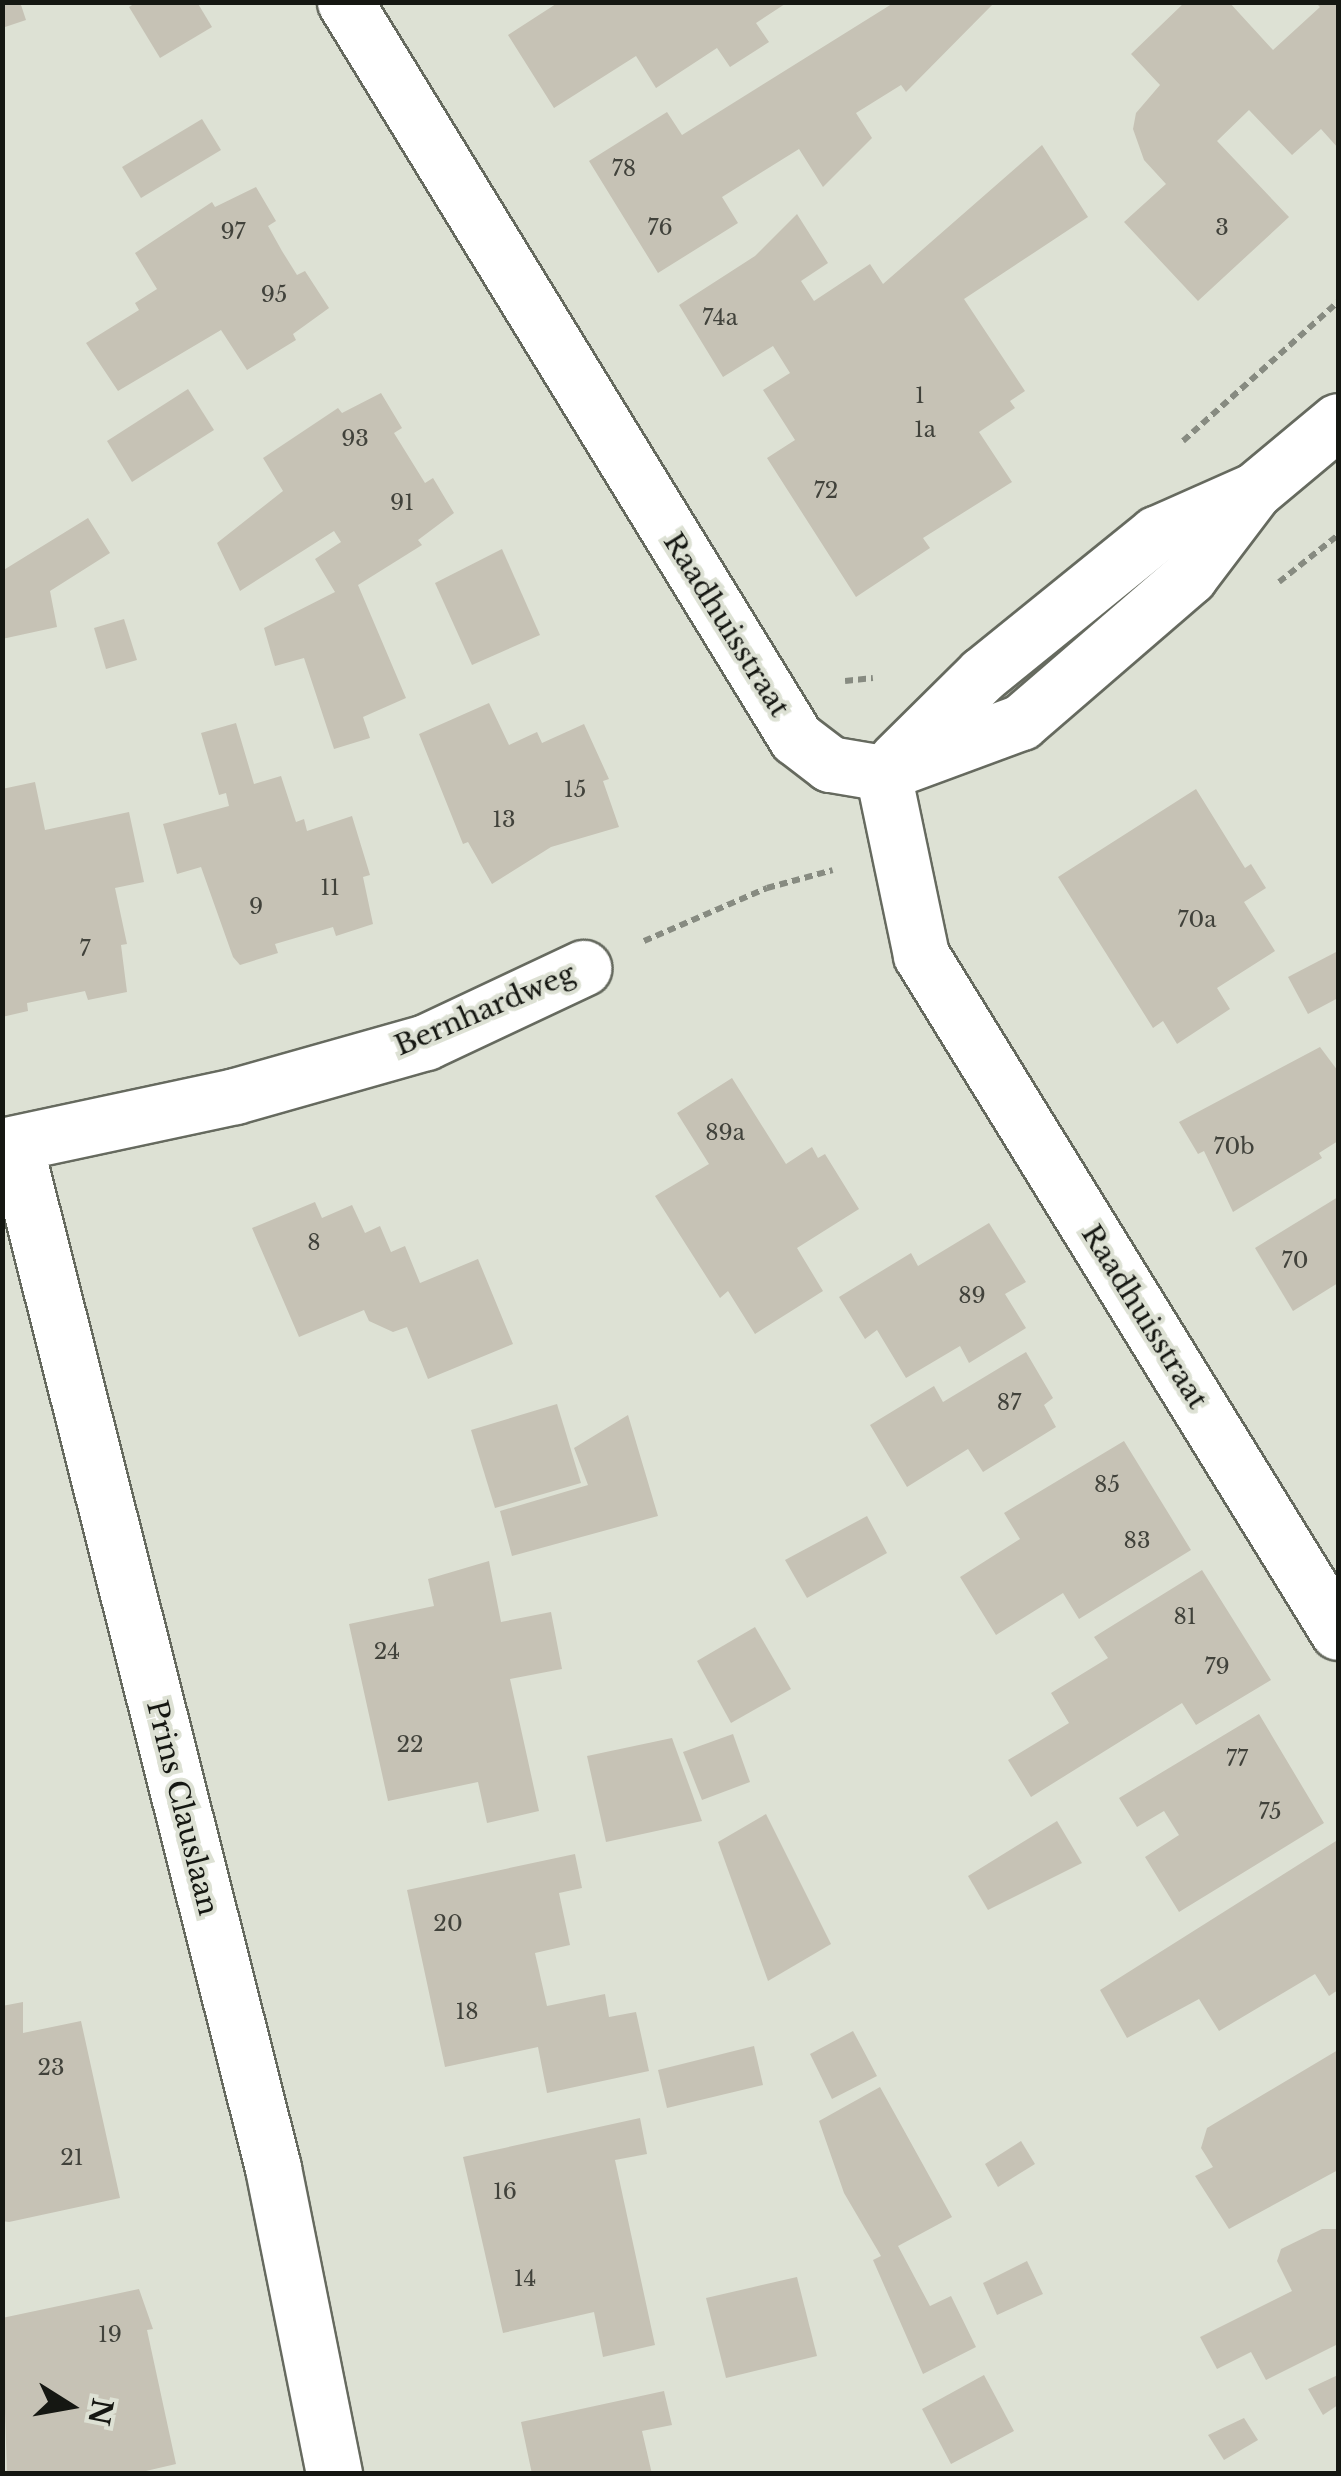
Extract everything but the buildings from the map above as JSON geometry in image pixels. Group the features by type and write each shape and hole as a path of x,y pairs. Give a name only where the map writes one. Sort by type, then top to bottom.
{"street":[{"name":"Raadhuisstraat","path":"344,2 796,738 830,764 883,773 921,955 1338,1632"},
{"path":"883,773 982,674 1156,534 1254,491 1338,422"},
{"name":"Bernhardweg","path":"8,1146 234,1096 426,1042 584,968"},
{"name":"Prins Clauslaan","path":"8,1146 273,2168 334,2474"}],"path":[{"name":"Bernhardweg","path":"584,968 767,888 897,853"}]}
